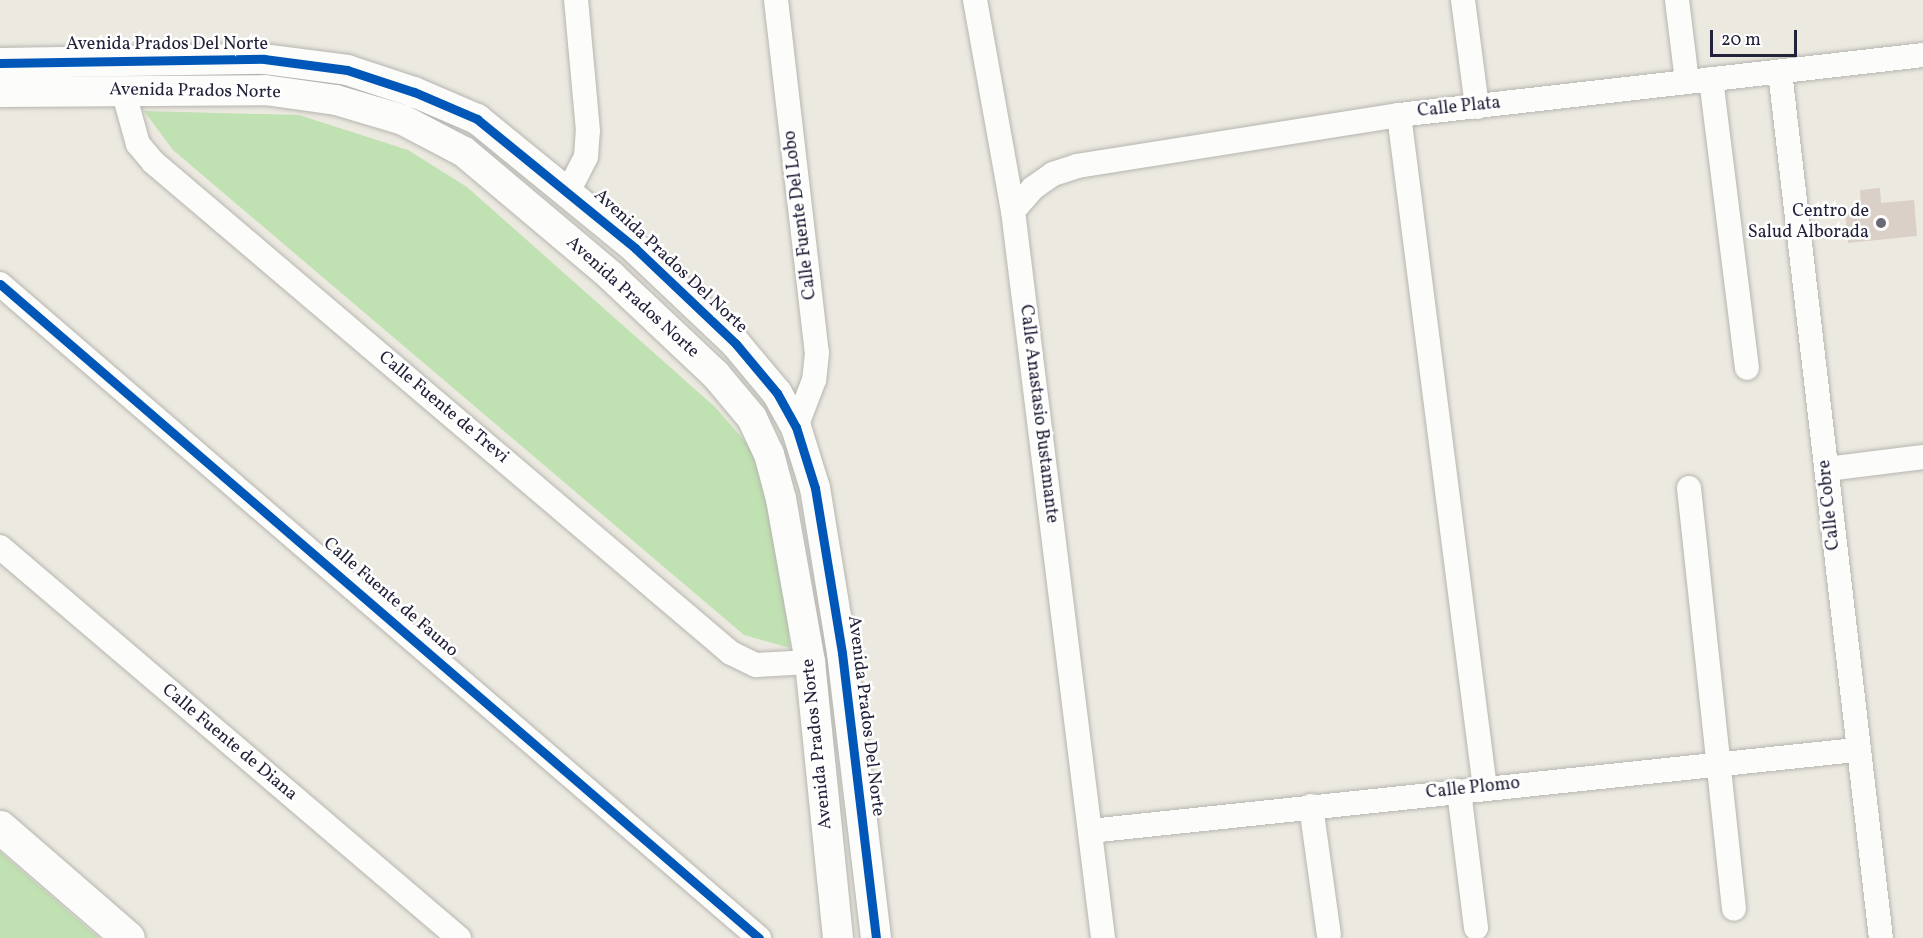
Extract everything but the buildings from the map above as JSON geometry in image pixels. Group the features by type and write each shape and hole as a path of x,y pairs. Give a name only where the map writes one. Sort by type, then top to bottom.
{"main road":[{"path":"0,827 128,938"}],"street":[{"path":"568,192 586,157 588,131 576,0"},
{"name":"Calle Fuente Del Lobo","path":"776,0 817,353 814,380 796,427"},
{"name":"Calle Anastasio Bustamante","path":"975,0 1013,211 1103,938"},
{"path":"1463,0 1477,107"},
{"path":"1677,0 1687,81"},
{"name":"Calle Plata","path":"1013,211 1046,179 1077,166 1399,115 1923,55"},
{"name":"Avenida Prados Del Norte","path":"0,63 264,59 347,70 414,92 477,119 635,248 736,344 777,393 796,427 815,488 842,654 876,938"},
{"name":"Calle Cobre","path":"1780,72 1827,469 1856,750 1881,938"},
{"path":"1712,79 1747,368"},
{"name":"Calle Fuente de Trevi","path":"123,90 138,144 153,162 731,653 756,665 810,662"},
{"name":"Avenida Prados Norte","path":"0,92 265,90 336,100 403,120 464,152 611,276 716,375 752,418 769,454 781,499 810,662 838,938"},
{"path":"1399,115 1485,788"},
{"path":"611,276 635,248"},
{"name":"Calle Fuente de Fauno","path":"0,284 759,938"},
{"path":"1827,469 1923,457"},
{"path":"1689,488 1734,909"},
{"name":"Calle Fuente de Diana","path":"0,547 459,938"},
{"name":"Calle Plomo","path":"1090,831 1856,750"},
{"path":"1459,791 1476,928"},
{"path":"1311,806 1329,935"}],"green space":[{"path":"144,111 299,115 408,150 467,187 715,407 775,476 790,648 744,635 173,150"},
{"path":"0,852 99,938 0,938"}],"cycle path":[{"path":"0,63 264,59 347,70 414,92 477,119 635,248 736,344 777,393 796,427 815,488 842,653 876,938"},
{"path":"0,284 759,938"}],"place":[{"name":"Centro de Salud Alborada","path":"1881,223"}]}
